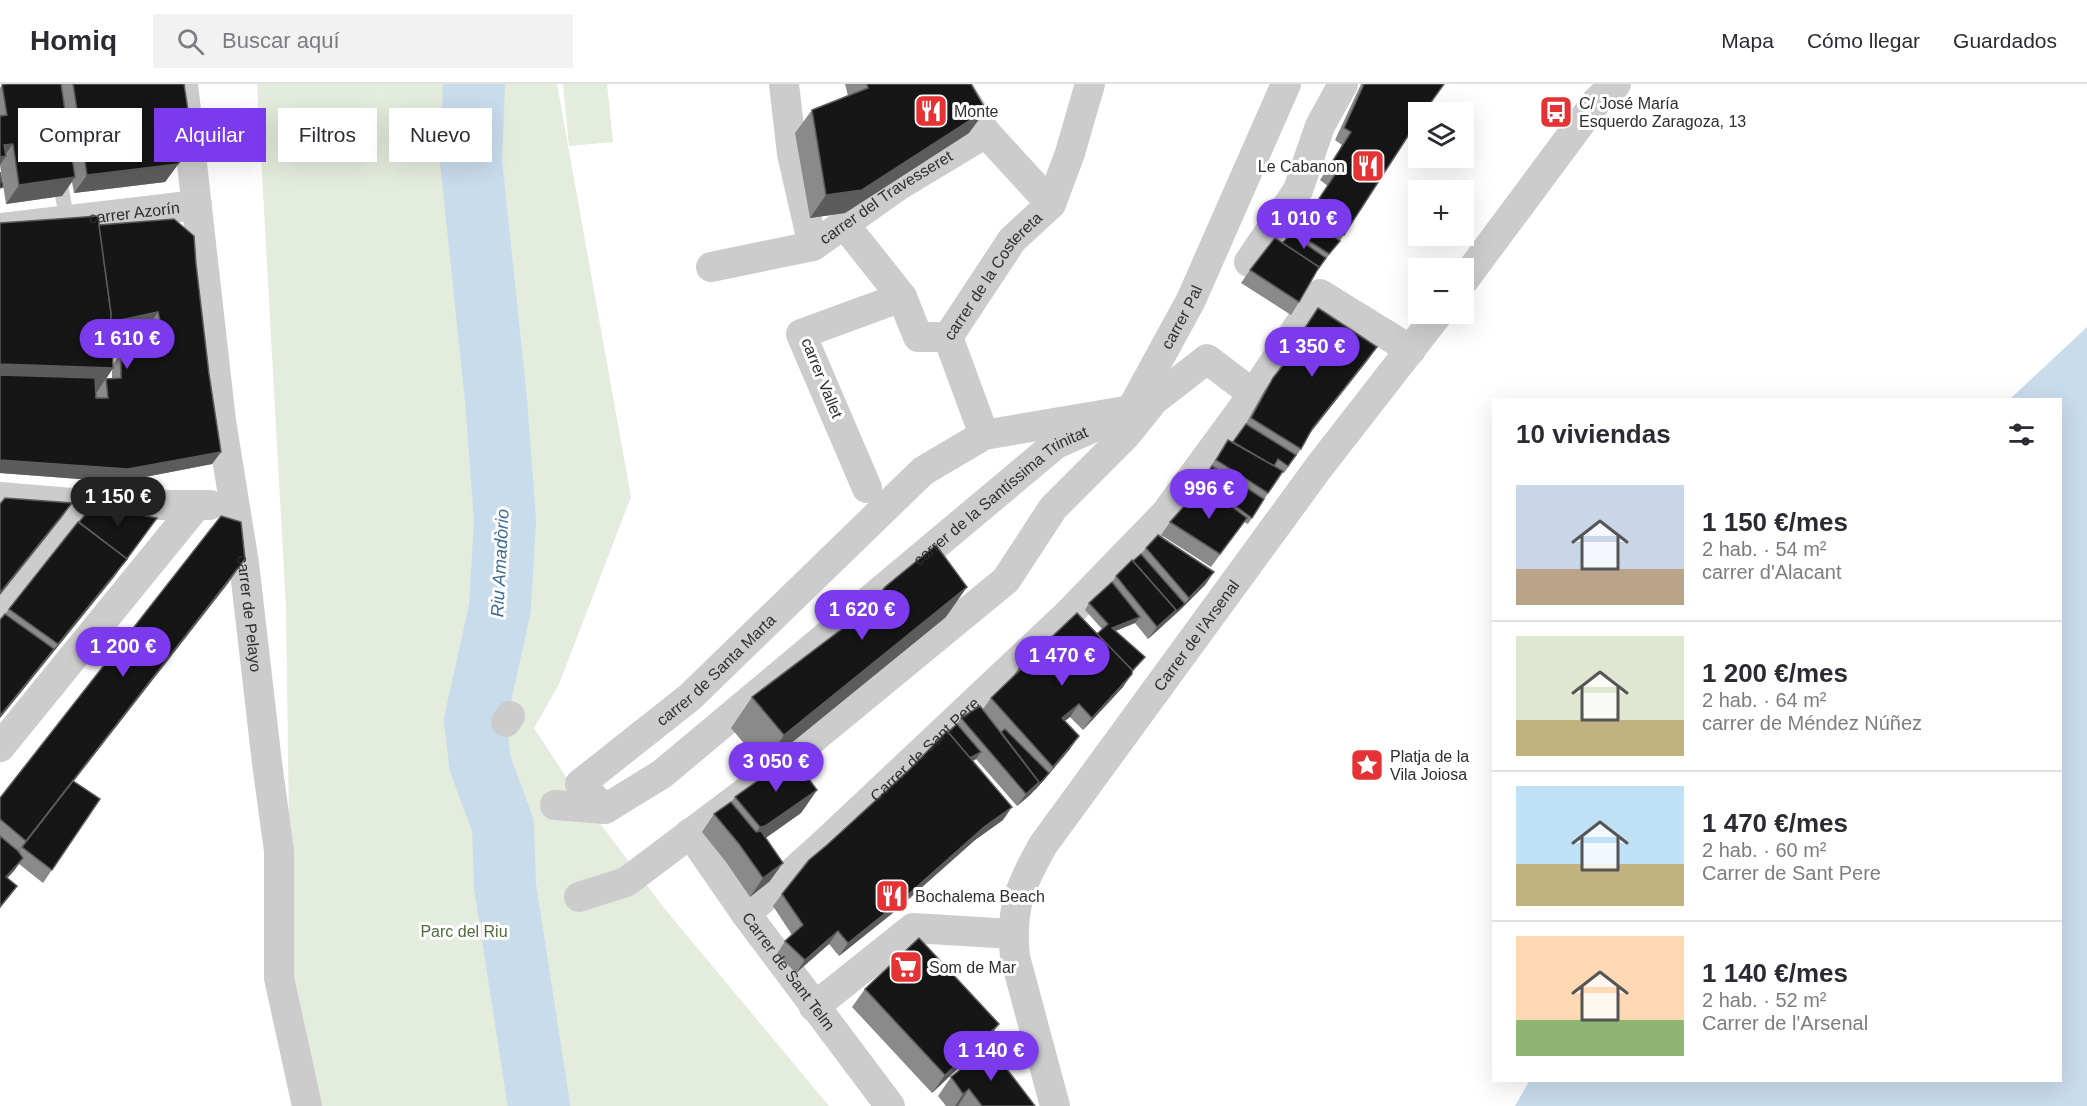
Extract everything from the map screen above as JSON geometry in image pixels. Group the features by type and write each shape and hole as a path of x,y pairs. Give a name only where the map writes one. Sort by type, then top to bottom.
{"street":[{"name":"carrer de Pelayo","path":"183,84 220,421 244,563 279,851 279,978 307,1106"},
{"path":"784,84 792,154 813,246"},
{"path":"955,84 986,133 1051,204"},
{"name":"carrer de la Costereta","path":"984,435 948,337 1012,240 1051,204 1070,153 1090,84"},
{"name":"carrer Pal","path":"1142,406 1286,84"},
{"path":"1249,262 1298,190 1320,126 1343,84"},
{"path":"1474,267 1597,101 1616,84"},
{"name":"carrer del Travesseret","path":"711,267 813,246 898,186 986,133"},
{"name":"carrer Azorín","path":"0,228 197,205"},
{"path":"844,224 902,297 918,337 948,337"},
{"name":"Carrer de Sant Pere","path":"746,914 824,844 1067,615 1166,514 1320,294 1411,350"},
{"name":"carrer Vallet","path":"867,488 801,334 902,297"},
{"name":"Carrer de l'Arsenal","path":"1055,1106 1016,957 1013,934 1019,894 1024,878 1043,845 1319,467 1430,324"},
{"name":"carrer de la Santíssima Trinitat","path":"605,809 662,774 1056,444 1142,406 1207,359 1252,394"},
{"path":"984,435 1142,406"},
{"path":"579,897 627,882 775,770 1006,580 1053,508 1125,436 1142,406"},
{"name":"carrer de Santa Marta","path":"605,809 580,784 690,697 923,471 984,435"},
{"path":"0,497 80,504 196,506 234,504"},
{"path":"0,605 80,504"},
{"path":"0,747 196,506"},
{"path":"555,805 605,809"},
{"name":"Carrer de Sant Telm","path":"690,833 746,914 890,1106"},
{"path":"814,1006 913,927 1013,934"}],"lane":[{"path":"57,163 66,220"}],"green space":[{"name":"Parc del Riu","path":"257,84 557,84 631,497 559,684 534,728 574,789 664,908 829,1106 317,1106 291,971 286,608 261,162 266,162 266,108 258,108"},
{"path":"563,84 607,84 613,142 569,146"}],"water":[{"path":"2087,327 2087,1106 1515,1106 1529,1082 2062,1082 2062,398 2011,398"}],"building":[{"path":"61,84 65,108 18,108 18,162 73,162 75,177 19,185 13,144 4,145 6,156 0,157 0,116 7,115 2,85"},
{"path":"73,84 184,84 188,108 154,108 154,162 180,162 87,175 85,162 142,162 142,108 77,108"},
{"path":"867,84 971,84 986,110 862,190 826,195 812,110 868,88"},
{"path":"1364,84 1444,84 1431,102 1408,102 1408,136 1344,235 1311,211 1336,173 1329,167 1351,132 1344,128"},
{"path":"0,172 3,187 0,188"},
{"path":"98,216 111,313 113,368 0,364 0,223"},
{"path":"1306,217 1340,241 1329,254 1295,232"},
{"path":"174,219 194,236 209,374 221,452 128,469 0,460 0,375 95,378 96,398 108,398 106,379 121,378 121,352 165,344 158,312 111,322 99,225"},
{"path":"1291,234 1326,258 1318,269 1319,267 1282,243"},
{"path":"1275,238 1319,267 1299,302 1250,270"},
{"path":"1318,308 1377,347 1312,429 1301,449 1251,418 1273,378 1287,360"},
{"path":"1246,424 1296,455 1288,466 1278,459 1274,466 1233,442"},
{"path":"1228,440 1283,471 1268,493 1216,460"},
{"path":"1212,466 1264,499 1252,518 1202,482"},
{"path":"1203,485 1247,518 1220,554 1170,522"},
{"path":"5,498 72,503 0,593 0,504"},
{"path":"93,506 157,518 127,559 79,522"},
{"path":"221,516 241,522 245,559 26,841 0,819 0,798"},
{"path":"78,522 127,559 58,644 9,609"},
{"path":"1158,535 1214,572 1189,598 1146,548"},
{"path":"936,545 967,587 784,735 752,697 867,610 885,587"},
{"path":"1141,554 1185,604 1171,616 1176,610 1133,561"},
{"path":"1132,560 1176,610 1157,627 1116,576"},
{"path":"1112,582 1140,617 1112,628 1145,657 1132,671 1097,634 1108,624 1089,603"},
{"path":"1077,613 1132,670 1132,674 1092,718 1079,704 1062,718 1079,736 1053,767 991,698"},
{"path":"5,614 54,649 0,716 0,620"},
{"path":"980,706 1039,782 1026,794 961,718"},
{"path":"957,724 981,752 970,758 948,732"},
{"path":"1005,729 1049,773 1035,789 1039,782 1001,732"},
{"path":"947,731 1012,807 984,827 903,899 848,943 838,931 805,960 785,941 803,925 782,894 809,860 909,770"},
{"path":"792,756 817,790 765,826 760,827 735,797"},
{"path":"73,781 100,799 52,870 22,847"},
{"path":"731,802 756,832 761,831 783,863 763,878 714,814"},
{"path":"0,836 23,858 6,877 17,886 0,907"},
{"path":"919,938 999,1024 945,1075 865,989"},
{"path":"990,1047 1035,1106 982,1106 969,1089 963,1094 951,1077"}],"waterway":[{"name":"Riu Amadòrio","path":"474,84 471,161 496,400 505,520 500,608 475,721 480,763 503,826 505,886 539,1106"}],"place":[{"name":"Monte","path":"931,111"},
{"name":"C/ José María Esquerdo Zaragoza, 13","path":"1556,112"},
{"name":"Le Cabanon","path":"1368,166"},
{"name":"Platja de la Vila Joiosa","path":"1367,765"},
{"name":"Bochalema Beach","path":"892,896"},
{"name":"Som de Mar","path":"906,967"}]}
